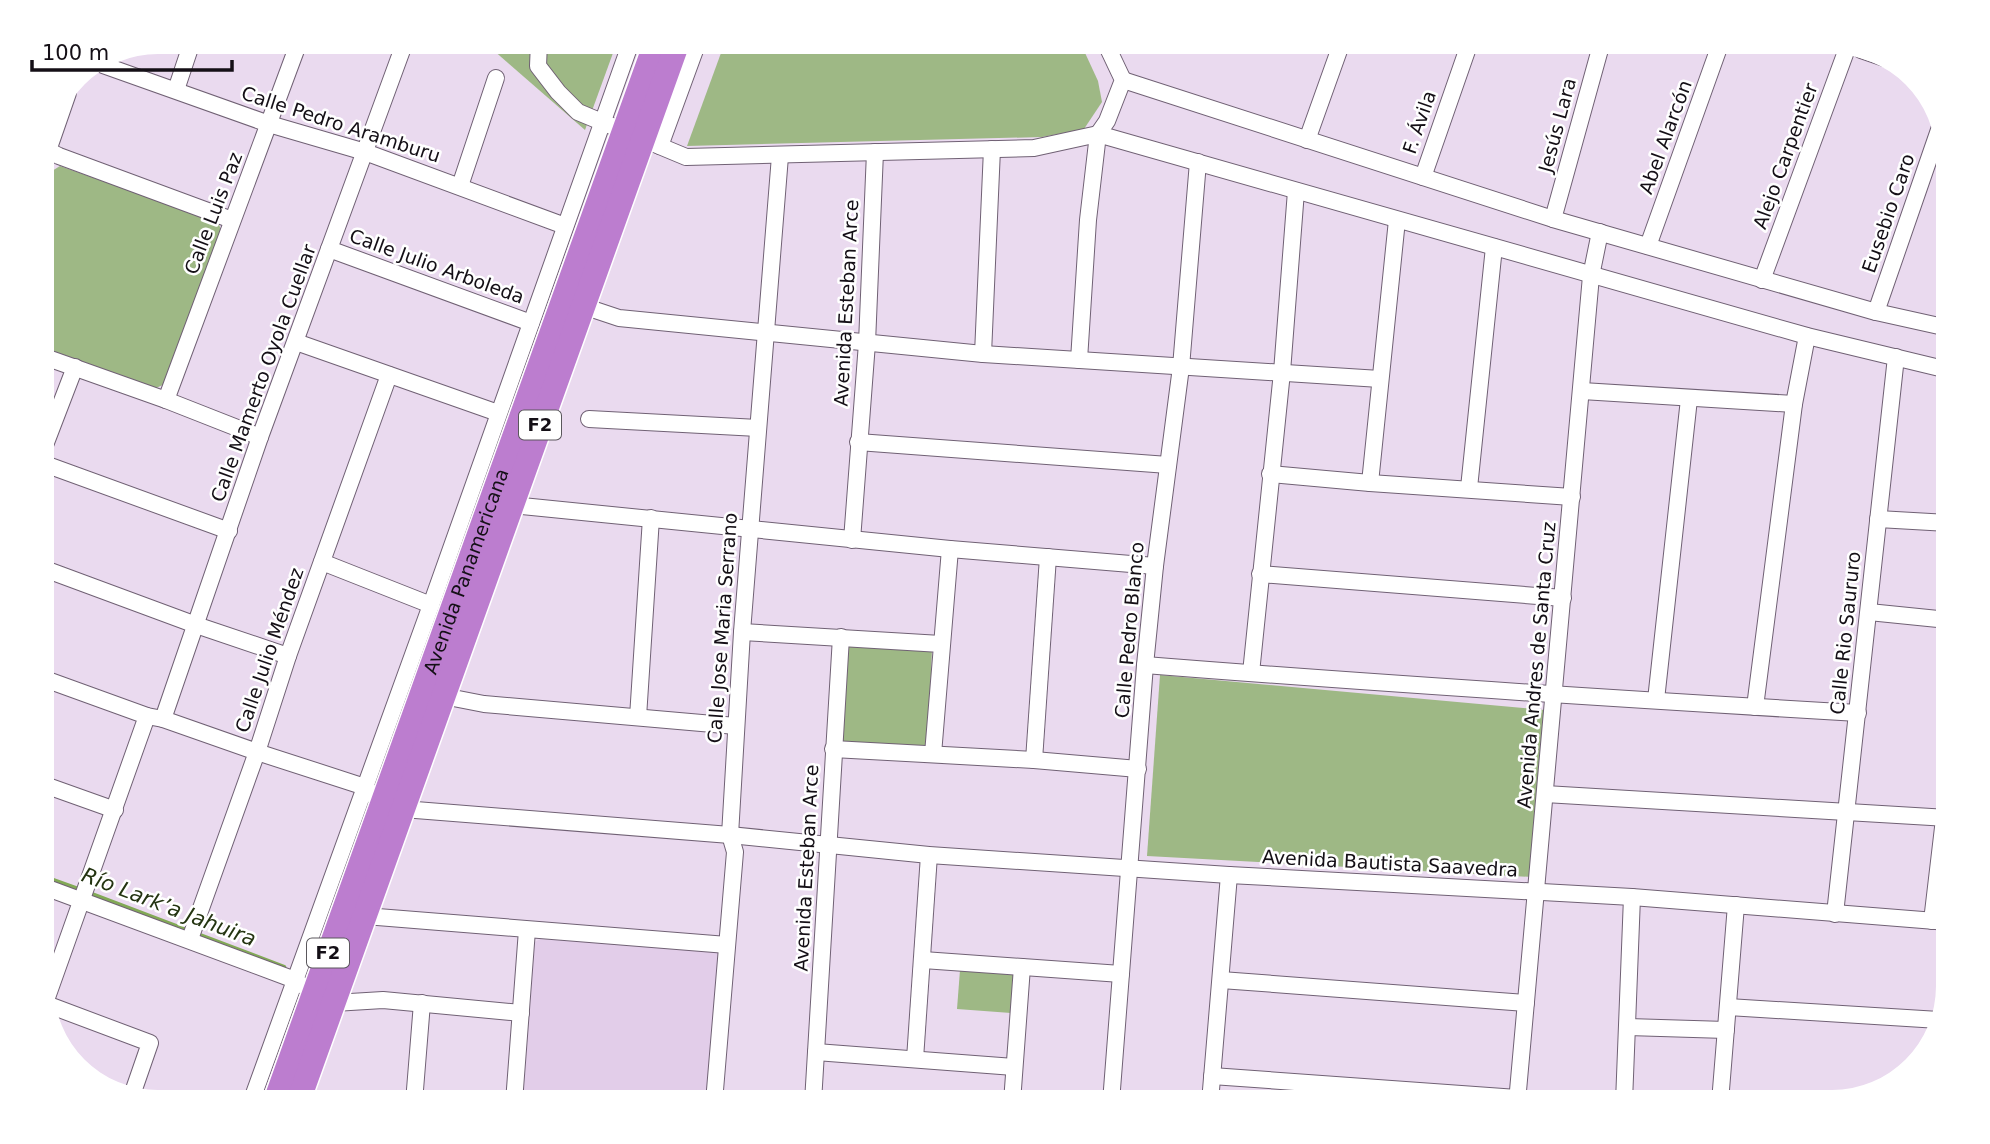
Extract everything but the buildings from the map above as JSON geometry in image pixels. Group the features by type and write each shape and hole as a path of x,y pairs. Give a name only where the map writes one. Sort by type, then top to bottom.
{"highway":[{"name":"Avenida Panamericana","path":"300,1090 314,993 365,916 383,800 443,696 583,306 653,54"},
{"name":"Avenida Panamericana","path":"279,1090 383,800 632,134 672,54"}],"street":[{"path":"176,90 188,54"},
{"name":"Calle Luis Paz","path":"166,400 295,54"},
{"name":"Calle Mamerto Oyola Cuellar","path":"54,979 115,810 195,625 260,437 401,54"},
{"path":"538,54 538,66 578,112 686,158 1034,148 1098,134 1807,336 1936,367"},
{"name":"Avenida Panamericana","path":"631,54 632,134"},
{"name":"Avenida Panamericana","path":"383,800 431,605 565,226 689,54"},
{"path":"1111,54 1123,80 1553,219 1876,312 1936,325"},
{"path":"1307,140 1338,54"},
{"name":"F. Ávila","path":"1423,177 1466,54"},
{"name":"Jesús Lara","path":"1553,219 1599,54"},
{"name":"Abel Alarcón","path":"1648,246 1717,54"},
{"name":"Alejo Carpentier","path":"1762,280 1845,55"},
{"name":"Calle Pedro Aramburu","path":"109,67 269,124 365,152 565,226"},
{"path":"460,186 496,78"},
{"path":"1079,360 1088,220 1098,134 1107,121 1123,80"},
{"name":"Eusebio Caro","path":"1876,312 1935,144"},
{"path":"983,354 992,149"},
{"name":"Avenida Esteban Arce","path":"852,540 867,343 875,152"},
{"path":"54,153 232,220"},
{"name":"Calle Jose Maria Serrano","path":"715,1090 735,852 730,835 742,632 780,156"},
{"name":"Calle Pedro Blanco","path":"1112,1090 1155,566 1181,367 1198,163"},
{"path":"1251,673 1282,372 1296,191"},
{"path":"1370,484 1397,220"},
{"name":"Avenida Andres de Santa Cruz","path":"1518,1090 1591,275 1600,232"},
{"path":"1469,488 1494,247"},
{"name":"Calle Julio Arboleda","path":"329,249 531,323"},
{"path":"583,306 619,318 983,354 1380,379"},
{"path":"1755,707 1794,404 1807,336"},
{"path":"296,342 498,413"},
{"name":"Calle Rio Saururo","path":"1835,914 1896,357"},
{"path":"54,360 260,437"},
{"path":"54,422 75,368"},
{"name":"Calle Julio Méndez","path":"190,939 389,375"},
{"path":"1582,391 1794,404"},
{"path":"1656,699 1689,399"},
{"path":"589,419 758,428"},
{"path":"858,442 1168,465"},
{"path":"54,467 229,531"},
{"path":"1270,474 1370,484 1469,488 1572,497"},
{"path":"512,505 950,550 1155,566"},
{"path":"638,718 651,518"},
{"path":"1878,519 1936,522"},
{"path":"933,754 950,550"},
{"path":"1034,760 1048,557"},
{"path":"322,562 431,605"},
{"path":"54,572 288,656"},
{"path":"1261,574 1563,598"},
{"path":"1869,612 1936,619"},
{"path":"742,632 941,644"},
{"name":"Avenida Esteban Arce","path":"814,1090 841,637"},
{"path":"1146,665 1555,696 1656,699 1858,713"},
{"name":"Avenida Bautista Saavedra","path":"54,682 257,752 383,800 929,855 1632,897 1936,921"},
{"path":"443,696 484,704 736,726"},
{"path":"833,749 1034,760 1138,769"},
{"path":"54,788 115,810"},
{"path":"1545,794 1936,817"},
{"path":"915,1059 929,855"},
{"path":"1211,1090 1229,875"},
{"path":"54,890 190,939 314,993 521,1013"},
{"path":"1624,1090 1632,897"},
{"path":"1721,1090 1736,905"},
{"path":"365,916 727,945"},
{"path":"515,1090 527,930"},
{"path":"923,960 1121,974"},
{"path":"1013,1090 1022,967"},
{"path":"1221,980 1526,1003"},
{"name":"Avenida Panamericana","path":"258,1090 314,993"},
{"path":"415,1090 422,1003"},
{"path":"1728,1007 1930,1019"},
{"path":"57,1008 150,1043 135,1087"},
{"path":"1628,1027 1726,1030"},
{"path":"816,1052 1014,1067"},
{"path":"1212,1076 1360,1090"},
{"path":"1313,1090 1314,1084"}],"shaded area":[{"path":"540,939 718,951 707,1090 524,1090 535,942"}],"green space":[{"path":"498,54 613,54 585,130"},
{"path":"721,54 1086,54 1098,81 1102,102 1084,129 1042,137 687,146"},
{"path":"60,166 218,222 221,230 165,384 156,388 54,351 54,170"},
{"path":"845,645 932,649 928,749 840,745"},
{"path":"1160,675 1545,710 1532,877 1147,856"},
{"path":"960,970 1014,975 1011,1013 957,1009"}],"waterway":[{"name":"Río Lark’a Jahuira","path":"54,880 81,890"},
{"name":"Río Lark’a Jahuira","path":"89,893 189,931"},
{"name":"Río Lark’a Jahuira","path":"197,934 284,967"}]}
